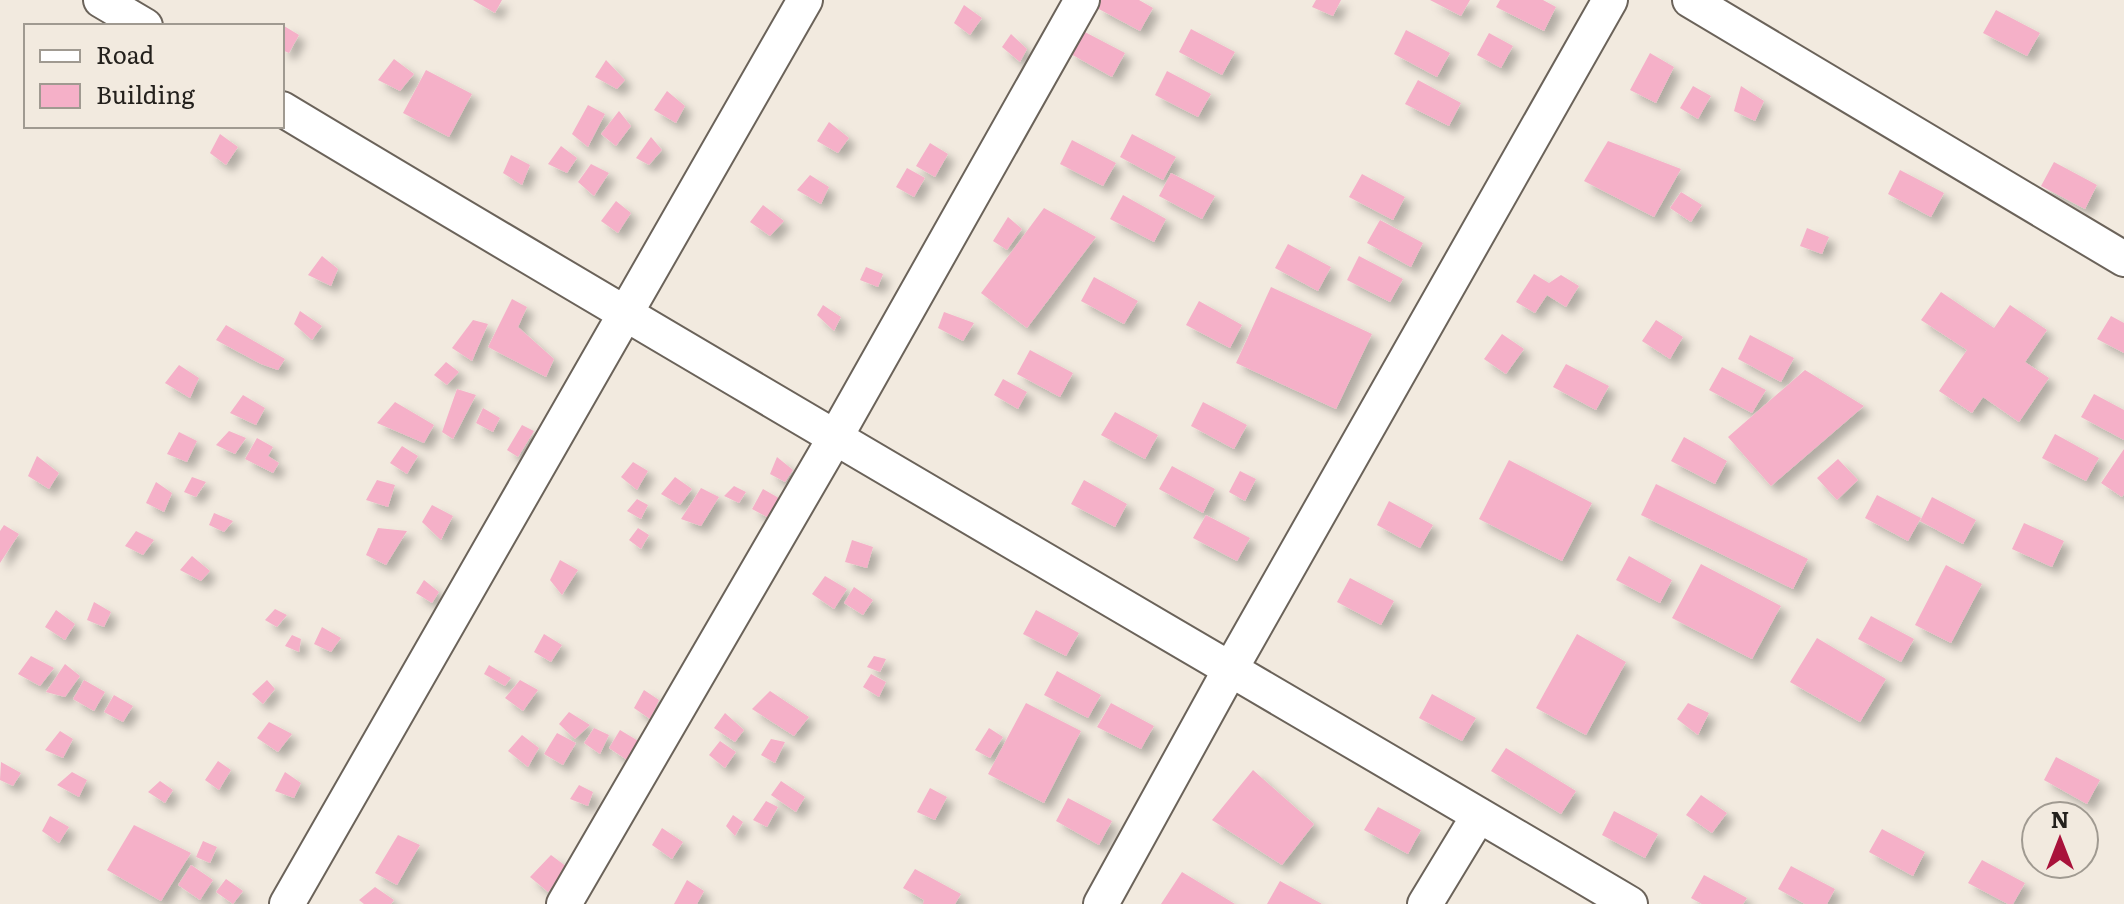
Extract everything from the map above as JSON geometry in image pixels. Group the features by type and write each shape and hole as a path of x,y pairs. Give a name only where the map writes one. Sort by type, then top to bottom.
{"street":[{"path":"101,0 142,24"},
{"path":"287,904 805,0"},
{"path":"564,904 836,436 1082,0"},
{"path":"1101,904 1231,668 1610,0"},
{"path":"1690,0 2124,259"},
{"path":"284,110 623,314 836,436 1630,904"},
{"path":"1425,904 1479,815"}],"building":[{"path":"473,0 502,0 495,13"},
{"path":"1101,0 1139,0 1153,8 1140,31 1097,8"},
{"path":"1316,0 1341,0 1333,16 1312,7"},
{"path":"1430,0 1470,0 1461,16"},
{"path":"1500,0 1543,0 1556,7 1544,31 1496,7"},
{"path":"964,5 982,18 970,35 954,23"},
{"path":"1996,10 2040,33 2027,56 1983,33"},
{"path":"284,26 299,35 289,53 284,51"},
{"path":"1191,29 1235,52 1222,75 1179,52"},
{"path":"1081,30 1125,53 1112,77 1069,53"},
{"path":"1406,30 1450,53 1437,77 1394,54"},
{"path":"1489,33 1513,46 1501,68 1477,55"},
{"path":"1011,34 1027,49 1020,62 1002,47"},
{"path":"1650,53 1674,67 1656,103 1630,90"},
{"path":"394,59 414,74 400,91 378,80"},
{"path":"606,60 625,80 617,89 595,77"},
{"path":"426,70 472,94 449,137 403,113"},
{"path":"1167,71 1211,94 1198,117 1155,95"},
{"path":"1418,80 1461,103 1449,126 1405,104"},
{"path":"1693,86 1711,96 1698,119 1680,108"},
{"path":"1741,86 1764,101 1755,121 1734,111"},
{"path":"667,91 685,106 676,123 654,110"},
{"path":"588,105 605,114 588,147 572,134"},
{"path":"619,111 631,126 616,146 601,134"},
{"path":"829,122 849,138 838,153 817,141"},
{"path":"220,134 238,147 226,165 210,153"},
{"path":"1132,134 1176,157 1163,180 1120,157"},
{"path":"651,137 662,150 649,165 636,158"},
{"path":"1072,140 1116,163 1103,186 1060,164"},
{"path":"1608,141 1681,169 1654,217 1584,181"},
{"path":"930,143 948,154 935,177 916,166"},
{"path":"561,146 577,158 567,173 548,164"},
{"path":"511,155 530,165 522,185 503,173"},
{"path":"2054,162 2097,185 2085,209 2041,186"},
{"path":"591,164 609,173 594,196 578,182"},
{"path":"907,168 925,178 914,197 896,187"},
{"path":"1900,170 1944,193 1931,217 1888,194"},
{"path":"1171,173 1215,196 1202,219 1159,196"},
{"path":"1362,174 1405,197 1393,220 1349,197"},
{"path":"810,175 829,187 821,204 797,190"},
{"path":"1681,192 1702,205 1691,222 1670,208"},
{"path":"1123,195 1166,219 1154,242 1110,219"},
{"path":"616,201 631,213 618,233 601,221"},
{"path":"763,205 784,221 770,236 750,222"},
{"path":"1044,208 1096,237 1027,328 981,293"},
{"path":"1008,217 1022,229 1007,250 993,241"},
{"path":"1380,220 1423,243 1411,267 1367,243"},
{"path":"1807,228 1829,237 1822,254 1800,246"},
{"path":"1288,244 1331,267 1318,291 1275,268"},
{"path":"322,256 338,269 331,286 308,275"},
{"path":"1359,256 1403,279 1390,302 1347,280"},
{"path":"866,267 883,274 878,287 860,280"},
{"path":"1534,274 1549,283 1561,275 1579,286 1566,307 1547,295 1535,313 1516,302"},
{"path":"1094,277 1138,301 1124,324 1081,301"},
{"path":"1271,287 1372,334 1336,409 1236,363"},
{"path":"1941,292 1994,328 2010,305 2047,330 2025,362 2049,378 2019,422 1983,397 1972,413 1939,391 1967,350 1921,320"},
{"path":"512,299 527,307 518,327 554,359 546,377 488,347"},
{"path":"1199,301 1242,325 1230,348 1186,325"},
{"path":"823,305 841,317 834,331 817,315"},
{"path":"300,311 322,326 312,340 294,324"},
{"path":"944,312 974,323 963,341 938,328"},
{"path":"2111,316 2124,323 2124,353 2097,339"},
{"path":"473,320 488,324 472,361 452,348"},
{"path":"1656,320 1683,337 1670,359 1642,341"},
{"path":"226,325 285,359 278,370 216,340"},
{"path":"1502,334 1524,349 1506,374 1484,359"},
{"path":"1750,335 1794,358 1781,382 1738,359"},
{"path":"1030,350 1073,373 1060,397 1017,374"},
{"path":"446,362 459,372 447,385 434,375"},
{"path":"1566,364 1609,386 1596,410 1553,387"},
{"path":"179,365 199,378 190,398 165,383"},
{"path":"1722,367 1766,390 1752,413 1709,390"},
{"path":"1805,370 1864,406 1771,486 1728,437"},
{"path":"1003,379 1027,392 1018,409 994,395"},
{"path":"457,389 476,395 453,439 442,432"},
{"path":"2094,394 2124,410 2124,440 2081,417"},
{"path":"243,395 265,408 256,425 230,413"},
{"path":"395,402 434,425 424,443 377,423"},
{"path":"1203,402 1247,425 1234,449 1191,426"},
{"path":"483,408 500,418 493,432 476,423"},
{"path":"1115,412 1158,435 1145,459 1101,435"},
{"path":"522,425 534,431 518,457 507,450"},
{"path":"229,431 246,438 235,454 216,445"},
{"path":"179,432 197,441 187,462 167,454"},
{"path":"2055,434 2099,458 2086,481 2042,458"},
{"path":"1684,437 1727,461 1715,484 1671,461"},
{"path":"257,438 273,447 268,456 279,463 273,473 245,459"},
{"path":"402,446 418,456 407,474 390,463"},
{"path":"2124,449 2124,494 2122,497 2101,483"},
{"path":"37,456 59,473 49,489 28,476"},
{"path":"777,457 793,470 785,482 770,474"},
{"path":"1838,459 1858,480 1837,500 1817,478"},
{"path":"1509,460 1592,503 1562,561 1479,519"},
{"path":"633,462 648,471 637,490 621,477"},
{"path":"1172,466 1215,489 1203,513 1159,489"},
{"path":"1240,471 1256,479 1245,501 1229,492"},
{"path":"192,477 206,482 196,497 184,492"},
{"path":"675,477 692,489 680,505 661,494"},
{"path":"377,480 395,485 388,507 366,500"},
{"path":"1084,480 1127,504 1115,527 1071,504"},
{"path":"156,482 172,493 164,512 146,503"},
{"path":"1656,484 1808,559 1793,589 1641,515"},
{"path":"734,486 746,492 739,503 724,496"},
{"path":"701,488 719,497 701,526 681,519"},
{"path":"763,489 784,501 773,520 752,509"},
{"path":"1877,495 1921,518 1908,541 1865,518"},
{"path":"1932,497 1976,520 1963,544 1920,521"},
{"path":"637,499 648,505 641,519 627,511"},
{"path":"1389,501 1433,525 1420,548 1377,525"},
{"path":"432,505 453,516 441,540 422,522"},
{"path":"214,513 233,521 224,532 209,525"},
{"path":"1206,515 1250,538 1237,561 1193,538"},
{"path":"2024,523 2064,541 2052,567 2012,549"},
{"path":"4,525 19,534 0,563 0,531"},
{"path":"378,528 407,531 386,565 366,555"},
{"path":"638,528 649,535 641,549 629,540"},
{"path":"136,531 154,540 143,555 125,546"},
{"path":"852,540 873,547 867,568 845,562"},
{"path":"192,556 210,571 201,581 180,570"},
{"path":"1629,556 1672,580 1660,603 1616,580"},
{"path":"560,560 578,570 562,595 550,580"},
{"path":"1701,564 1781,606 1752,659 1672,618"},
{"path":"1946,565 1982,584 1951,643 1915,625"},
{"path":"825,576 847,589 834,609 812,594"},
{"path":"1350,578 1394,601 1381,625 1337,602"},
{"path":"424,580 439,592 432,603 416,593"},
{"path":"854,587 873,600 863,615 844,603"},
{"path":"94,602 111,612 104,627 87,620"},
{"path":"275,609 287,615 277,627 265,620"},
{"path":"56,610 75,624 65,640 45,627"},
{"path":"1036,610 1079,633 1066,656 1023,634"},
{"path":"1871,616 1914,639 1901,662 1858,639"},
{"path":"322,627 341,638 331,652 314,644"},
{"path":"544,634 562,645 551,662 534,652"},
{"path":"1577,634 1626,662 1586,735 1536,708"},
{"path":"292,635 301,639 299,652 285,646"},
{"path":"1817,638 1886,679 1860,722 1790,682"},
{"path":"31,656 54,668 40,686 18,674"},
{"path":"874,656 886,659 880,672 867,667"},
{"path":"65,664 80,676 65,697 46,692"},
{"path":"489,665 511,678 505,686 484,674"},
{"path":"1057,671 1101,695 1088,718 1044,695"},
{"path":"871,674 886,682 879,697 863,687"},
{"path":"84,680 105,692 94,711 73,699"},
{"path":"267,680 275,689 263,704 252,694"},
{"path":"520,680 538,690 523,711 505,698"},
{"path":"644,690 659,700 650,719 634,708"},
{"path":"770,691 809,717 794,736 752,709"},
{"path":"1432,694 1476,718 1462,741 1419,718"},
{"path":"114,695 133,706 123,722 104,712"},
{"path":"1026,703 1081,731 1044,803 988,774"},
{"path":"1111,703 1154,726 1141,749 1097,727"},
{"path":"1688,703 1709,713 1698,735 1677,719"},
{"path":"569,712 590,725 575,739 559,724"},
{"path":"725,713 744,730 735,742 714,728"},
{"path":"269,722 292,734 278,752 257,738"},
{"path":"594,728 609,735 600,754 584,743"},
{"path":"989,728 1003,737 990,758 975,750"},
{"path":"620,730 640,742 630,762 609,748"},
{"path":"60,731 73,739 63,758 45,750"},
{"path":"557,733 576,743 563,765 544,754"},
{"path":"522,735 539,748 528,767 508,751"},
{"path":"771,739 785,742 775,763 761,755"},
{"path":"720,741 736,752 725,768 709,755"},
{"path":"1506,748 1576,791 1561,814 1491,771"},
{"path":"2056,757 2100,780 2089,800 2080,800 2044,780"},
{"path":"218,761 231,770 219,790 205,780"},
{"path":"1,762 21,773 13,786 0,780"},
{"path":"1253,770 1314,824 1282,865 1212,820"},
{"path":"72,772 87,780 79,797 57,785"},
{"path":"285,772 301,783 294,798 275,791"},
{"path":"160,781 173,790 165,803 148,792"},
{"path":"781,781 805,797 796,812 771,795"},
{"path":"579,785 593,792 588,806 570,799"},
{"path":"930,788 947,797 935,820 917,812"},
{"path":"1701,795 1727,813 1712,833 1686,815"},
{"path":"1068,798 1112,821 1099,845 1056,821"},
{"path":"766,801 778,807 767,827 753,820"},
{"path":"1378,807 1421,830 1408,854 1364,830"},
{"path":"1614,811 1658,834 1645,858 1602,835"},
{"path":"733,815 743,822 735,836 726,826"},
{"path":"50,816 69,827 59,843 42,831"},
{"path":"134,825 191,853 161,901 107,870"},
{"path":"662,828 683,842 672,859 652,845"},
{"path":"1882,829 1925,852 1913,876 1869,852"},
{"path":"398,835 420,845 397,885 375,873"},
{"path":"203,841 217,847 210,863 196,857"},
{"path":"551,855 567,867 548,892 530,877"},
{"path":"1982,860 2025,883 2013,904 1968,883"},
{"path":"191,865 213,880 200,900 178,885"},
{"path":"1791,866 1835,889 1827,904 1805,904 1778,889"},
{"path":"915,869 961,894 955,904 923,904 924,900 903,888"},
{"path":"1182,872 1235,904 1161,904"},
{"path":"1704,875 1747,898 1743,904 1702,904 1691,898"},
{"path":"226,879 243,891 233,904 216,892"},
{"path":"687,880 704,891 697,904 674,904"},
{"path":"1280,881 1322,904 1267,904"},
{"path":"375,887 394,900 391,904 364,904 359,900"}]}
